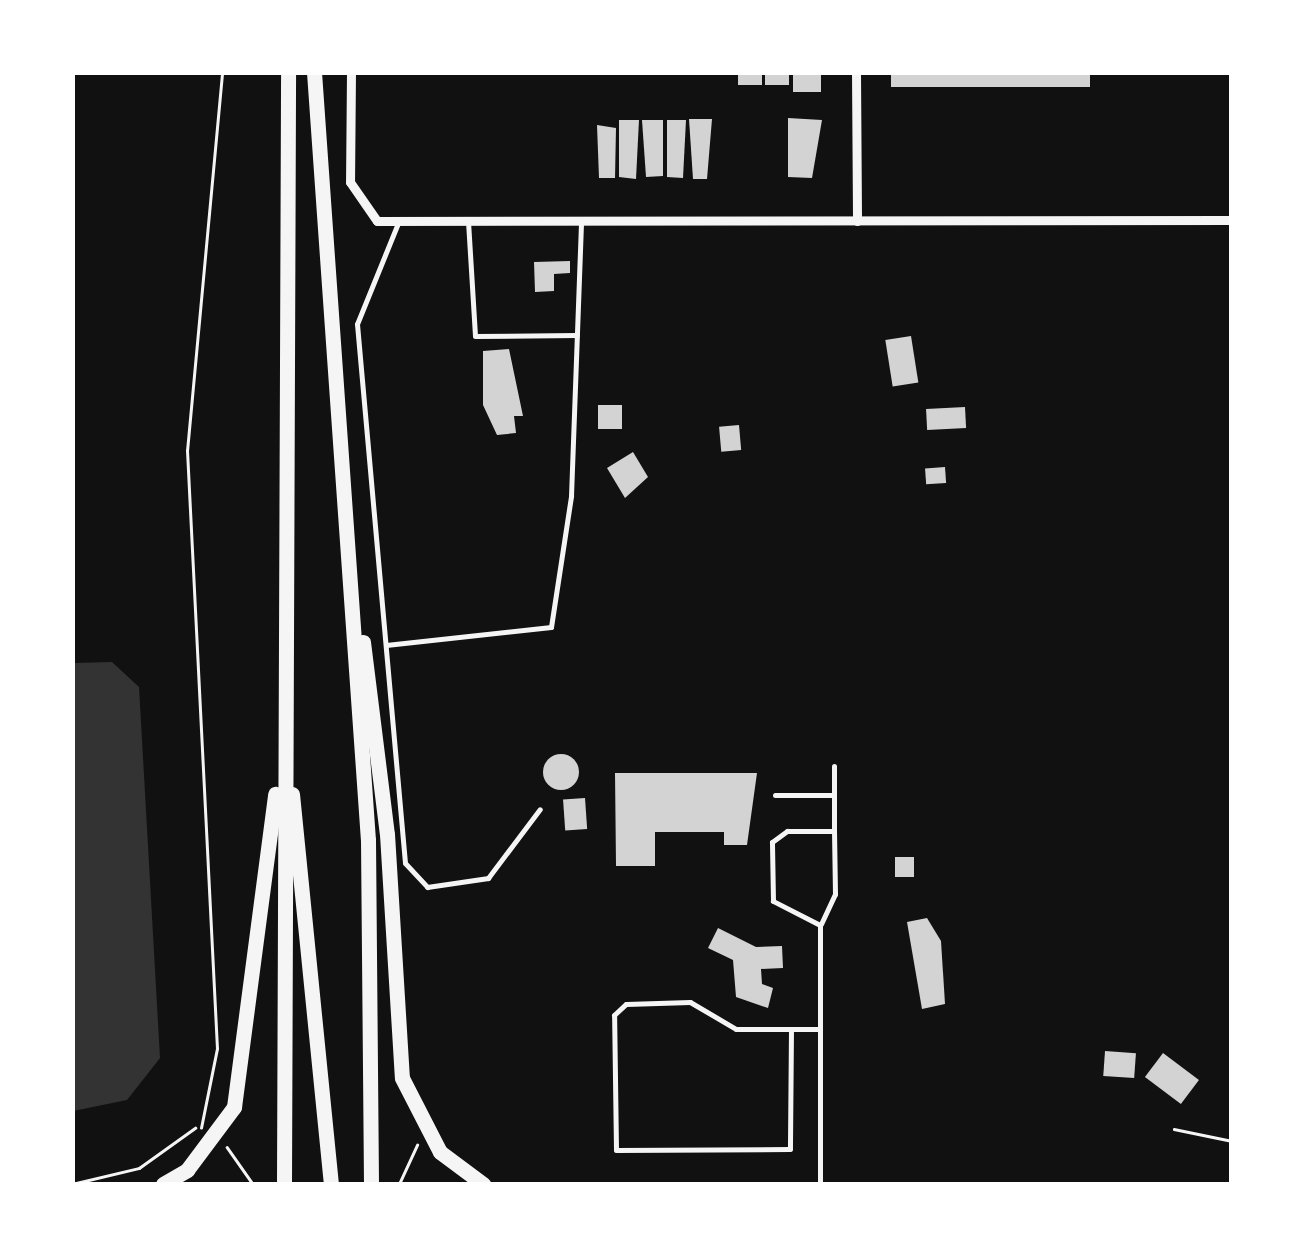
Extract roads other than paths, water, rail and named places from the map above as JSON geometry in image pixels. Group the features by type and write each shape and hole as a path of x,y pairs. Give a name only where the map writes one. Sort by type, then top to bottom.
{"main road":[{"path":"284,1184 288,72"},
{"path":"314,72 368,840 371,1184"},
{"path":"340,462 387,834 402,1078 440,1152 483,1184"},
{"path":"163,1184 187,1170 234,1107 284,706"},
{"path":"284,706 331,1184"}],"street":[{"path":"351,72 350,182 358,206 376,221 1232,220"},
{"path":"856,72 857,221"}],"lane":[{"path":"400,221 357,324 405,864 426,887 488,878 540,809"},
{"path":"468,221 475,336 577,335"},
{"path":"386,645 551,627 571,496 581,221"},
{"path":"820,1184 820,925 835,894 834,766"},
{"path":"775,795 834,795"},
{"path":"820,925 773,900 772,842 787,831 834,830"},
{"path":"790,1029 790,1149 616,1150 614,1015 626,1004 690,1002 736,1028 820,1029"}]}
